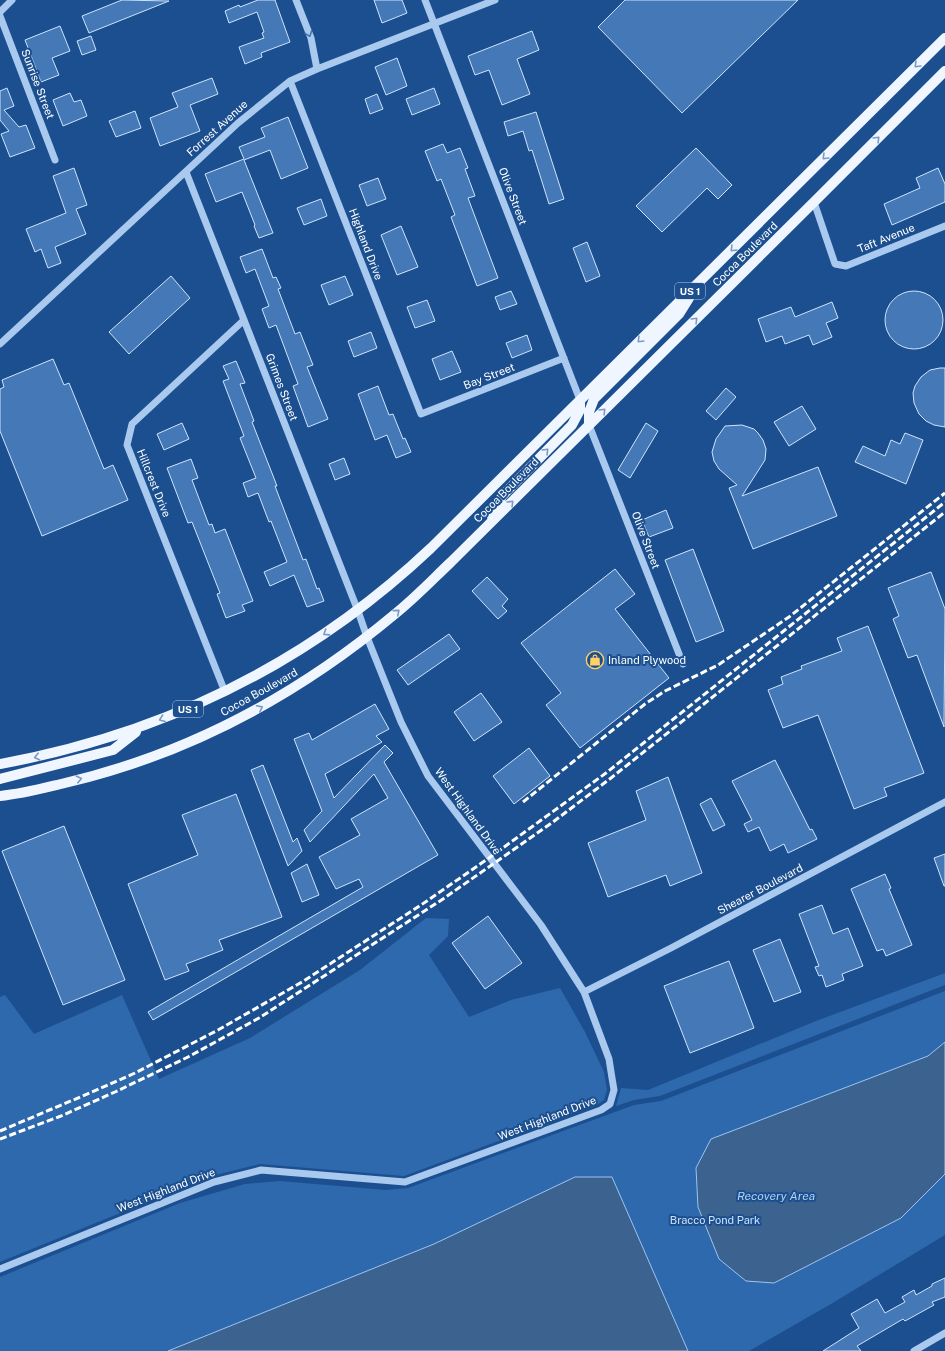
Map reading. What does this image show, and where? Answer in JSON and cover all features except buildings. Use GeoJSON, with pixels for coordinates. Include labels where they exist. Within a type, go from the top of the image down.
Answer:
{"type":"FeatureCollection","features":[{"type":"Feature","properties":{"kind":"main road","name":"Cocoa Boulevard"},"geometry":{"type":"LineString","coordinates":[[0,764],[62,751],[142,727],[189,709],[225,692],[292,654],[358,611],[389,586],[431,548],[945,38]]}},
{"type":"Feature","properties":{"kind":"main road","name":"Cocoa Boulevard"},"geometry":{"type":"LineString","coordinates":[[0,796],[84,778],[159,755],[225,726],[271,702],[334,661],[367,637],[423,589],[945,71]]}},
{"type":"Feature","properties":{"kind":"main road"},"geometry":{"type":"LineString","coordinates":[[590,424],[589,412],[594,399],[679,314],[703,278]]}},
{"type":"Feature","properties":{"kind":"main road"},"geometry":{"type":"LineString","coordinates":[[488,525],[502,496],[572,425],[580,410],[580,400]]}},
{"type":"Feature","properties":{"kind":"main road"},"geometry":{"type":"LineString","coordinates":[[0,779],[113,750],[142,727]]}},
{"type":"Feature","properties":{"kind":"street"},"geometry":{"type":"LineString","coordinates":[[0,12],[12,0]]}},
{"type":"Feature","properties":{"kind":"street"},"geometry":{"type":"LineString","coordinates":[[296,0],[311,38],[317,69]]}},
{"type":"Feature","properties":{"kind":"street","name":"Olive Street"},"geometry":{"type":"LineString","coordinates":[[425,0],[580,400]]}},
{"type":"Feature","properties":{"kind":"street","name":"Forrest Avenue"},"geometry":{"type":"LineString","coordinates":[[0,344],[238,124],[290,81],[317,69],[495,0]]}},
{"type":"Feature","properties":{"kind":"street","name":"Sunrise Street"},"geometry":{"type":"LineString","coordinates":[[0,16],[55,160]]}},
{"type":"Feature","properties":{"kind":"street","name":"Highland Drive"},"geometry":{"type":"LineString","coordinates":[[290,81],[421,414]]}},
{"type":"Feature","properties":{"kind":"street","name":"Grimes Street"},"geometry":{"type":"LineString","coordinates":[[186,172],[358,611]]}},
{"type":"Feature","properties":{"kind":"street","name":"Taft Avenue"},"geometry":{"type":"LineString","coordinates":[[814,202],[835,264],[846,266],[945,226]]}},
{"type":"Feature","properties":{"kind":"street","name":"Hillcrest Drive"},"geometry":{"type":"LineString","coordinates":[[225,692],[127,445],[132,424],[244,320]]}},
{"type":"Feature","properties":{"kind":"street","name":"Bay Street"},"geometry":{"type":"LineString","coordinates":[[421,414],[564,358]]}},
{"type":"Feature","properties":{"kind":"street","name":"Olive Street"},"geometry":{"type":"LineString","coordinates":[[590,424],[682,664]]}},
{"type":"Feature","properties":{"kind":"street","name":"West Highland Drive"},"geometry":{"type":"LineString","coordinates":[[0,1269],[214,1182],[261,1170],[405,1182],[601,1110],[610,1104],[614,1090],[609,1059],[584,992],[541,926],[428,776],[401,722],[358,611]]}},
{"type":"Feature","properties":{"kind":"street","name":"Shearer Boulevard"},"geometry":{"type":"LineString","coordinates":[[584,992],[671,948],[945,802]]}},
{"type":"Feature","properties":{"kind":"street"},"geometry":{"type":"LineString","coordinates":[[914,1351],[945,1333]]}},
{"type":"Feature","properties":{"kind":"green space"},"geometry":{"type":"Polygon","coordinates":[[[426,918],[449,919],[448,936],[429,955],[469,1017],[511,1000],[560,988],[585,1032],[604,1072],[607,1090],[604,1100],[598,1104],[404,1176],[260,1164],[211,1176],[0,1262],[0,997],[5,995],[34,1034],[122,995],[159,1079],[250,1038],[360,970],[426,918]]]}},
{"type":"Feature","properties":{"kind":"green space"},"geometry":{"type":"Polygon","coordinates":[[[945,973],[945,985],[660,1096],[634,1100],[616,1106],[621,1088],[648,1090],[816,1021],[945,973]]]}},
{"type":"Feature","properties":{"kind":"green space","name":"Bracco Pond Park"},"geometry":{"type":"Polygon","coordinates":[[[945,991],[945,1235],[831,1304],[749,1351],[0,1351],[0,1277],[180,1203],[245,1184],[280,1181],[386,1190],[408,1188],[634,1105],[661,1101],[945,991]]]}},
{"type":"Feature","properties":{"kind":"water","name":"Recovery Area"},"geometry":{"type":"Polygon","coordinates":[[[945,1042],[945,1174],[901,1218],[774,1283],[746,1281],[719,1259],[698,1207],[696,1168],[711,1139],[928,1056],[945,1042]]]}},
{"type":"Feature","properties":{"kind":"water"},"geometry":{"type":"Polygon","coordinates":[[[575,1177],[612,1177],[688,1351],[168,1351],[434,1244],[575,1177]]]}},
{"type":"Feature","properties":{"kind":"railway"},"geometry":{"type":"LineString","coordinates":[[523,802],[645,704],[665,691],[718,665],[789,617],[945,493]]}},
{"type":"Feature","properties":{"kind":"railway"},"geometry":{"type":"LineString","coordinates":[[0,1131],[135,1073],[218,1030],[302,982],[421,905],[489,858],[606,773],[945,502]]}},
{"type":"Feature","properties":{"kind":"railway"},"geometry":{"type":"LineString","coordinates":[[0,1139],[61,1116],[188,1057],[259,1018],[443,899],[553,822],[611,778],[945,512]]}},
{"type":"Feature","properties":{"kind":"place","name":"Inland Plywood"},"geometry":{"type":"Point","coordinates":[595,660]}}]}
